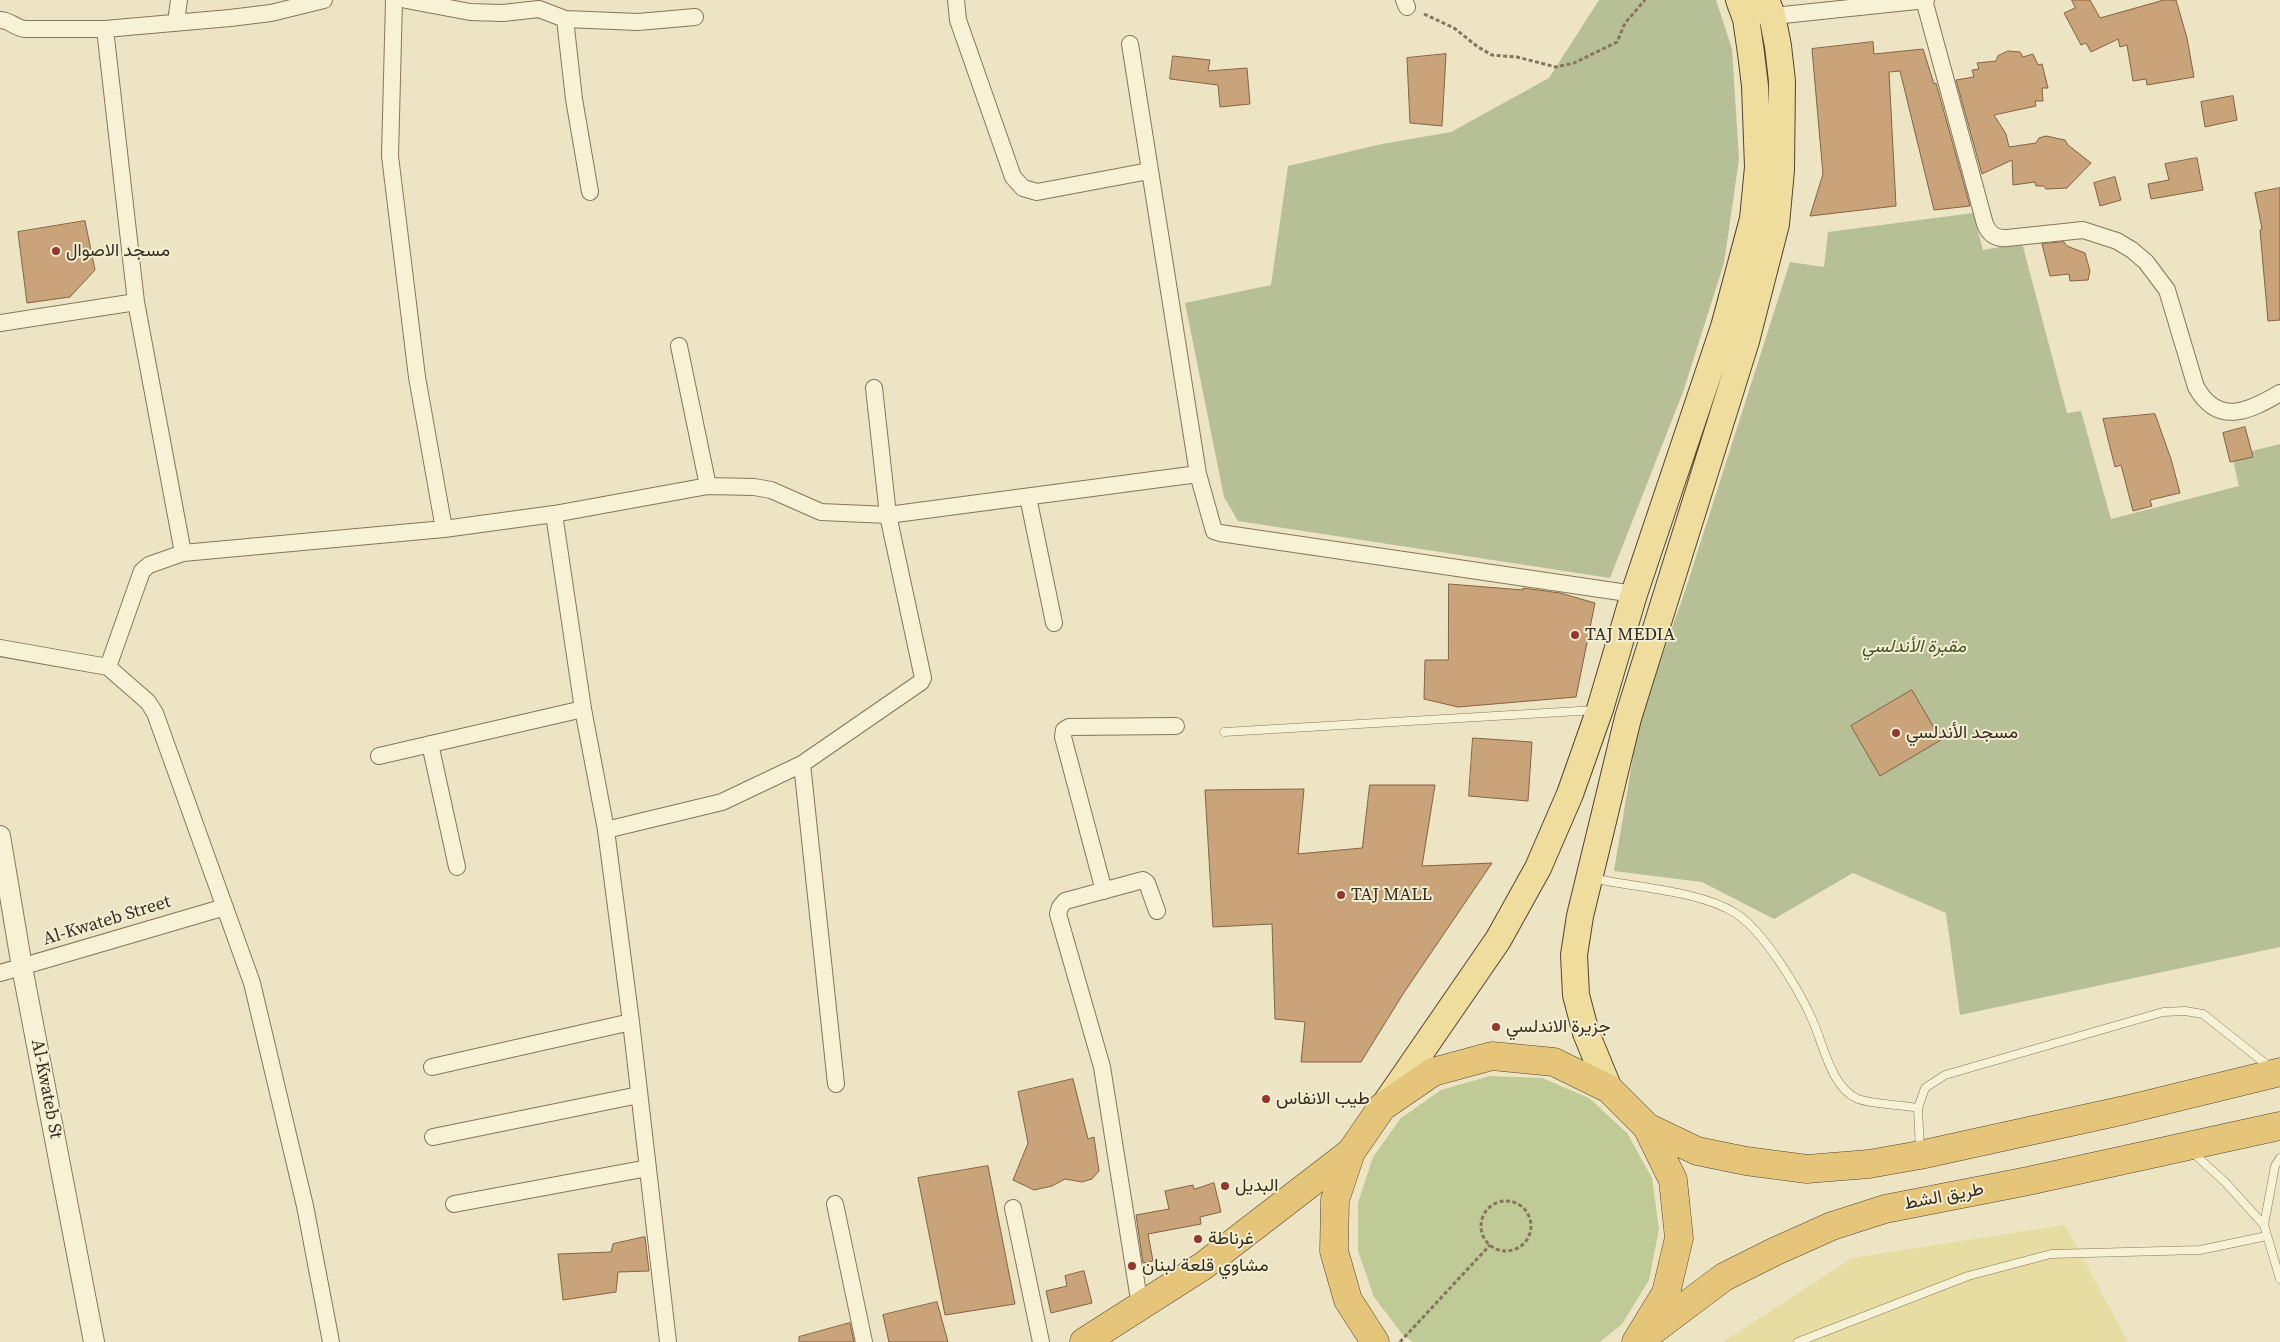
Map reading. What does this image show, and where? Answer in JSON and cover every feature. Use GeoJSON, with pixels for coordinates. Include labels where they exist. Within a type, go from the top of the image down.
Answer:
{"type":"FeatureCollection","features":[{"type":"Feature","properties":{"kind":"highway"},"geometry":{"type":"LineString","coordinates":[[1375,1342],[1348,1300],[1334,1251],[1335,1200],[1351,1152],[1382,1107],[1433,1072],[1492,1056],[1554,1062],[1609,1089],[1646,1127],[1673,1180],[1679,1238],[1666,1294],[1637,1342]]}},
{"type":"Feature","properties":{"kind":"highway"},"geometry":{"type":"LineString","coordinates":[[1646,1127],[1697,1150],[1746,1161],[1807,1169],[1869,1164],[1920,1155],[2125,1110],[2278,1072]]}},
{"type":"Feature","properties":{"kind":"highway","name":"طريق الشط"},"geometry":{"type":"LineString","coordinates":[[1637,1342],[1724,1277],[1832,1226],[1885,1209],[2028,1181],[2280,1126]]}},
{"type":"Feature","properties":{"kind":"highway"},"geometry":{"type":"LineString","coordinates":[[1084,1342],[1204,1266],[1351,1152]]}},
{"type":"Feature","properties":{"kind":"main road"},"geometry":{"type":"LineString","coordinates":[[1609,1089],[1586,1033],[1576,995],[1574,955],[1588,877],[1628,718],[1746,341],[1776,224],[1781,170],[1782,82],[1778,46],[1769,8]]}},
{"type":"Feature","properties":{"kind":"main road"},"geometry":{"type":"LineString","coordinates":[[1382,1107],[1498,940],[1538,868],[1570,794],[1600,709],[1634,594],[1724,327],[1753,219],[1758,167],[1755,86],[1743,10]]}},
{"type":"Feature","properties":{"kind":"main road"},"geometry":{"type":"LineString","coordinates":[[1724,327],[1746,341]]}},
{"type":"Feature","properties":{"kind":"street"},"geometry":{"type":"LineString","coordinates":[[176,22],[179,0]]}},
{"type":"Feature","properties":{"kind":"street"},"geometry":{"type":"LineString","coordinates":[[0,20],[7,20],[19,28],[25,29],[105,29],[271,13],[324,0]]}},
{"type":"Feature","properties":{"kind":"street"},"geometry":{"type":"LineString","coordinates":[[394,0],[390,156],[417,377],[444,529]]}},
{"type":"Feature","properties":{"kind":"street"},"geometry":{"type":"LineString","coordinates":[[406,0],[470,12],[504,12],[539,4],[566,19],[638,22],[695,17]]}},
{"type":"Feature","properties":{"kind":"street"},"geometry":{"type":"LineString","coordinates":[[956,0],[958,20],[1014,177],[1023,188],[1037,192],[1149,171]]}},
{"type":"Feature","properties":{"kind":"street"},"geometry":{"type":"LineString","coordinates":[[1743,10],[1925,0],[1985,224],[1990,233],[2001,238],[2083,230],[2117,241],[2146,262],[2167,290],[2196,387],[2203,399],[2215,408],[2229,413],[2244,411],[2280,393]]}},
{"type":"Feature","properties":{"kind":"street"},"geometry":{"type":"LineString","coordinates":[[566,19],[574,98],[590,192]]}},
{"type":"Feature","properties":{"kind":"street"},"geometry":{"type":"LineString","coordinates":[[105,29],[136,302],[182,553]]}},
{"type":"Feature","properties":{"kind":"street"},"geometry":{"type":"LineString","coordinates":[[1130,44],[1198,474],[1214,531],[1220,534],[1634,594]]}},
{"type":"Feature","properties":{"kind":"street"},"geometry":{"type":"LineString","coordinates":[[0,323],[136,302]]}},
{"type":"Feature","properties":{"kind":"street"},"geometry":{"type":"LineString","coordinates":[[678,346],[708,486]]}},
{"type":"Feature","properties":{"kind":"street"},"geometry":{"type":"LineString","coordinates":[[606,830],[722,802],[802,764],[918,686],[923,678],[888,515],[874,388]]}},
{"type":"Feature","properties":{"kind":"street"},"geometry":{"type":"LineString","coordinates":[[108,667],[142,571],[149,565],[182,553],[444,529],[554,514],[708,486],[754,486],[771,490],[820,512],[888,515],[1198,474]]}},
{"type":"Feature","properties":{"kind":"street"},"geometry":{"type":"LineString","coordinates":[[1028,497],[1054,623]]}},
{"type":"Feature","properties":{"kind":"street"},"geometry":{"type":"LineString","coordinates":[[554,514],[583,709],[606,830],[631,1022],[668,1342]]}},
{"type":"Feature","properties":{"kind":"street"},"geometry":{"type":"LineString","coordinates":[[0,648],[108,667],[152,706],[252,983],[305,1206],[331,1342]]}},
{"type":"Feature","properties":{"kind":"street"},"geometry":{"type":"LineString","coordinates":[[379,756],[583,709]]}},
{"type":"Feature","properties":{"kind":"street"},"geometry":{"type":"LineString","coordinates":[[1104,891],[1063,737],[1064,730],[1069,727],[1176,726]]}},
{"type":"Feature","properties":{"kind":"street"},"geometry":{"type":"LineString","coordinates":[[430,744],[457,867]]}},
{"type":"Feature","properties":{"kind":"street"},"geometry":{"type":"LineString","coordinates":[[802,764],[836,1084]]}},
{"type":"Feature","properties":{"kind":"street","name":"Al-Kwateb St"},"geometry":{"type":"LineString","coordinates":[[0,836],[22,967],[94,1342]]}},
{"type":"Feature","properties":{"kind":"street"},"geometry":{"type":"LineString","coordinates":[[1140,1306],[1102,1067],[1058,914],[1060,907],[1065,901],[1143,880],[1147,883],[1157,911]]}},
{"type":"Feature","properties":{"kind":"street","name":"Al-Kwateb Street"},"geometry":{"type":"LineString","coordinates":[[0,973],[224,907]]}},
{"type":"Feature","properties":{"kind":"street"},"geometry":{"type":"LineString","coordinates":[[432,1068],[631,1022]]}},
{"type":"Feature","properties":{"kind":"street"},"geometry":{"type":"LineString","coordinates":[[434,1137],[639,1095]]}},
{"type":"Feature","properties":{"kind":"street"},"geometry":{"type":"LineString","coordinates":[[454,1204],[648,1168]]}},
{"type":"Feature","properties":{"kind":"street"},"geometry":{"type":"LineString","coordinates":[[835,1204],[864,1342]]}},
{"type":"Feature","properties":{"kind":"street"},"geometry":{"type":"LineString","coordinates":[[1012,1208],[1041,1342]]}},
{"type":"Feature","properties":{"kind":"lane"},"geometry":{"type":"LineString","coordinates":[[1224,732],[1600,709]]}},
{"type":"Feature","properties":{"kind":"lane"},"geometry":{"type":"LineString","coordinates":[[1588,877],[1708,901],[1736,913],[1760,935],[1770,949],[1811,1017],[1829,1065],[1842,1086],[1858,1098],[1918,1108]]}},
{"type":"Feature","properties":{"kind":"lane"},"geometry":{"type":"LineString","coordinates":[[1920,1155],[1918,1108],[1926,1088],[1945,1075],[2163,1012],[2185,1011],[2203,1014],[2278,1072]]}},
{"type":"Feature","properties":{"kind":"lane"},"geometry":{"type":"LineString","coordinates":[[2185,1146],[2225,1182],[2264,1225]]}},
{"type":"Feature","properties":{"kind":"lane"},"geometry":{"type":"LineString","coordinates":[[2280,1158],[2275,1166],[2264,1225],[2280,1279]]}},
{"type":"Feature","properties":{"kind":"lane"},"geometry":{"type":"LineString","coordinates":[[1798,1342],[1968,1276],[2051,1254],[2200,1250],[2267,1236]]}},
{"type":"Feature","properties":{"kind":"path"},"geometry":{"type":"LineString","coordinates":[[1406,4],[1454,28],[1478,47],[1492,55],[1517,57],[1556,67],[1574,63],[1617,42],[1625,23],[1645,0]]}},
{"type":"Feature","properties":{"kind":"path"},"geometry":{"type":"LineString","coordinates":[[1506,1200],[1523,1206],[1531,1219],[1532,1227],[1526,1242],[1512,1250],[1504,1251],[1490,1245],[1481,1230],[1481,1221],[1490,1206],[1498,1201],[1506,1200]]}},
{"type":"Feature","properties":{"kind":"path"},"geometry":{"type":"LineString","coordinates":[[1400,1342],[1490,1245]]}},
{"type":"Feature","properties":{"kind":"green space"},"geometry":{"type":"Polygon","coordinates":[[[1599,0],[1716,0],[1732,49],[1739,159],[1724,263],[1683,392],[1610,578],[1238,521],[1224,497],[1185,303],[1271,285],[1288,166],[1382,144],[1451,132],[1549,78],[1599,0]]]}},
{"type":"Feature","properties":{"kind":"green space","name":"مقبرة الأندلسي"},"geometry":{"type":"Polygon","coordinates":[[[1973,213],[1983,250],[2022,243],[2067,413],[2081,411],[2111,519],[2239,486],[2232,456],[2280,444],[2280,947],[1960,1015],[1946,913],[1853,873],[1774,919],[1702,882],[1614,871],[1639,721],[1685,591],[1790,262],[1824,267],[1828,232],[1973,213]]]}},
{"type":"Feature","properties":{"kind":"green space"},"geometry":{"type":"Polygon","coordinates":[[[1490,1076],[1542,1078],[1589,1098],[1627,1133],[1652,1178],[1659,1229],[1649,1280],[1622,1324],[1600,1342],[1413,1342],[1403,1335],[1374,1297],[1358,1251],[1358,1203],[1373,1157],[1401,1118],[1441,1090],[1490,1076]]]}},
{"type":"Feature","properties":{"kind":"sand"},"geometry":{"type":"Polygon","coordinates":[[[2065,1225],[2128,1342],[1723,1342],[1852,1258],[2065,1225]]]}},
{"type":"Feature","properties":{"kind":"building"},"geometry":{"type":"Polygon","coordinates":[[[2072,0],[2090,0],[2100,18],[2164,0],[2176,0],[2187,38],[2194,77],[2147,85],[2146,79],[2133,81],[2127,45],[2120,47],[2118,39],[2091,52],[2086,43],[2081,45],[2064,13],[2075,8],[2072,0]]]}},
{"type":"Feature","properties":{"kind":"building"},"geometry":{"type":"Polygon","coordinates":[[[1873,42],[1874,54],[1923,49],[1934,84],[1936,83],[1970,206],[1934,210],[1900,71],[1889,72],[1896,206],[1810,216],[1823,174],[1812,49],[1873,42]]]}},
{"type":"Feature","properties":{"kind":"building"},"geometry":{"type":"Polygon","coordinates":[[[2008,51],[2020,52],[2023,57],[2033,54],[2038,65],[2042,64],[2048,88],[2042,88],[2043,101],[2035,101],[2036,106],[1994,115],[2006,134],[2009,147],[2036,143],[2039,138],[2046,136],[2065,140],[2068,145],[2091,163],[2067,188],[2046,189],[2044,186],[2036,186],[2035,182],[2013,185],[2012,160],[1982,174],[1956,80],[1974,77],[1972,70],[1979,69],[1977,63],[1996,61],[1998,56],[2008,51]]]}},
{"type":"Feature","properties":{"kind":"building"},"geometry":{"type":"Polygon","coordinates":[[[1446,54],[1442,126],[1410,123],[1407,58],[1446,54]]]}},
{"type":"Feature","properties":{"kind":"building"},"geometry":{"type":"Polygon","coordinates":[[[1173,56],[1210,60],[1208,71],[1247,68],[1250,104],[1220,107],[1218,85],[1170,79],[1173,56]]]}},
{"type":"Feature","properties":{"kind":"building"},"geometry":{"type":"Polygon","coordinates":[[[2233,96],[2237,120],[2205,127],[2201,102],[2233,96]]]}},
{"type":"Feature","properties":{"kind":"building"},"geometry":{"type":"Polygon","coordinates":[[[2197,158],[2203,190],[2151,199],[2148,184],[2169,180],[2165,164],[2197,158]]]}},
{"type":"Feature","properties":{"kind":"building"},"geometry":{"type":"Polygon","coordinates":[[[2115,177],[2121,200],[2100,206],[2094,183],[2115,177]]]}},
{"type":"Feature","properties":{"kind":"building"},"geometry":{"type":"Polygon","coordinates":[[[2280,188],[2280,320],[2268,321],[2260,230],[2262,229],[2255,193],[2280,188]]]}},
{"type":"Feature","properties":{"kind":"building","name":"مسجد الاصوال"},"geometry":{"type":"Polygon","coordinates":[[[85,221],[95,270],[70,297],[27,303],[18,232],[85,221]]]}},
{"type":"Feature","properties":{"kind":"building"},"geometry":{"type":"Polygon","coordinates":[[[2064,242],[2067,246],[2085,253],[2090,271],[2088,280],[2070,281],[2069,274],[2050,276],[2042,244],[2064,242]]]}},
{"type":"Feature","properties":{"kind":"building"},"geometry":{"type":"Polygon","coordinates":[[[2155,414],[2171,459],[2180,493],[2150,500],[2152,506],[2133,511],[2121,465],[2115,467],[2103,419],[2155,414]]]}},
{"type":"Feature","properties":{"kind":"building"},"geometry":{"type":"Polygon","coordinates":[[[2245,427],[2253,457],[2230,462],[2223,433],[2245,427]]]}},
{"type":"Feature","properties":{"kind":"building"},"geometry":{"type":"Polygon","coordinates":[[[1449,584],[1523,590],[1523,588],[1560,593],[1595,603],[1576,697],[1458,707],[1424,699],[1425,660],[1448,660],[1449,584]]]}},
{"type":"Feature","properties":{"kind":"building","name":"مسجد الأندلسي"},"geometry":{"type":"Polygon","coordinates":[[[1912,690],[1941,740],[1880,776],[1851,726],[1912,690]]]}},
{"type":"Feature","properties":{"kind":"building"},"geometry":{"type":"Polygon","coordinates":[[[1473,738],[1532,742],[1528,801],[1469,796],[1473,738]]]}},
{"type":"Feature","properties":{"kind":"building","name":"TAJ MALL"},"geometry":{"type":"Polygon","coordinates":[[[1370,785],[1435,785],[1422,866],[1492,863],[1403,994],[1361,1062],[1301,1062],[1305,1022],[1275,1019],[1272,924],[1213,927],[1205,790],[1304,789],[1298,854],[1362,848],[1370,785]]]}},
{"type":"Feature","properties":{"kind":"building"},"geometry":{"type":"Polygon","coordinates":[[[1073,1079],[1088,1139],[1094,1137],[1099,1171],[1092,1179],[1082,1182],[1065,1179],[1052,1186],[1034,1190],[1013,1180],[1028,1143],[1018,1092],[1073,1079]]]}},
{"type":"Feature","properties":{"kind":"building"},"geometry":{"type":"Polygon","coordinates":[[[988,1166],[1015,1304],[945,1315],[918,1178],[988,1166]]]}},
{"type":"Feature","properties":{"kind":"building"},"geometry":{"type":"Polygon","coordinates":[[[1214,1183],[1221,1212],[1200,1217],[1201,1224],[1148,1234],[1153,1261],[1143,1263],[1136,1215],[1169,1209],[1165,1191],[1193,1185],[1194,1189],[1214,1183]]]}},
{"type":"Feature","properties":{"kind":"building"},"geometry":{"type":"Polygon","coordinates":[[[645,1237],[649,1271],[618,1272],[616,1292],[563,1300],[558,1254],[611,1252],[613,1244],[645,1237]]]}},
{"type":"Feature","properties":{"kind":"building"},"geometry":{"type":"Polygon","coordinates":[[[1084,1271],[1092,1303],[1051,1313],[1046,1291],[1067,1286],[1065,1276],[1084,1271]]]}},
{"type":"Feature","properties":{"kind":"building"},"geometry":{"type":"Polygon","coordinates":[[[937,1302],[948,1342],[889,1342],[883,1315],[937,1302]]]}},
{"type":"Feature","properties":{"kind":"building"},"geometry":{"type":"Polygon","coordinates":[[[850,1323],[854,1342],[799,1342],[799,1337],[850,1323]]]}},
{"type":"Feature","properties":{"kind":"place","name":"مسجد الاصوال"},"geometry":{"type":"Point","coordinates":[56,251]}},
{"type":"Feature","properties":{"kind":"place","name":"TAJ MEDIA"},"geometry":{"type":"Point","coordinates":[1575,635]}},
{"type":"Feature","properties":{"kind":"place","name":"مسجد الأندلسي"},"geometry":{"type":"Point","coordinates":[1896,733]}},
{"type":"Feature","properties":{"kind":"place","name":"TAJ MALL"},"geometry":{"type":"Point","coordinates":[1341,895]}},
{"type":"Feature","properties":{"kind":"place","name":"جزيرة الاندلسي"},"geometry":{"type":"Point","coordinates":[1496,1027]}},
{"type":"Feature","properties":{"kind":"place","name":"طيب الانفاس"},"geometry":{"type":"Point","coordinates":[1266,1099]}},
{"type":"Feature","properties":{"kind":"place","name":"البديل"},"geometry":{"type":"Point","coordinates":[1225,1186]}},
{"type":"Feature","properties":{"kind":"place","name":"غرناطة"},"geometry":{"type":"Point","coordinates":[1198,1239]}},
{"type":"Feature","properties":{"kind":"place","name":"مشاوي قلعة لبنان"},"geometry":{"type":"Point","coordinates":[1132,1266]}}]}
